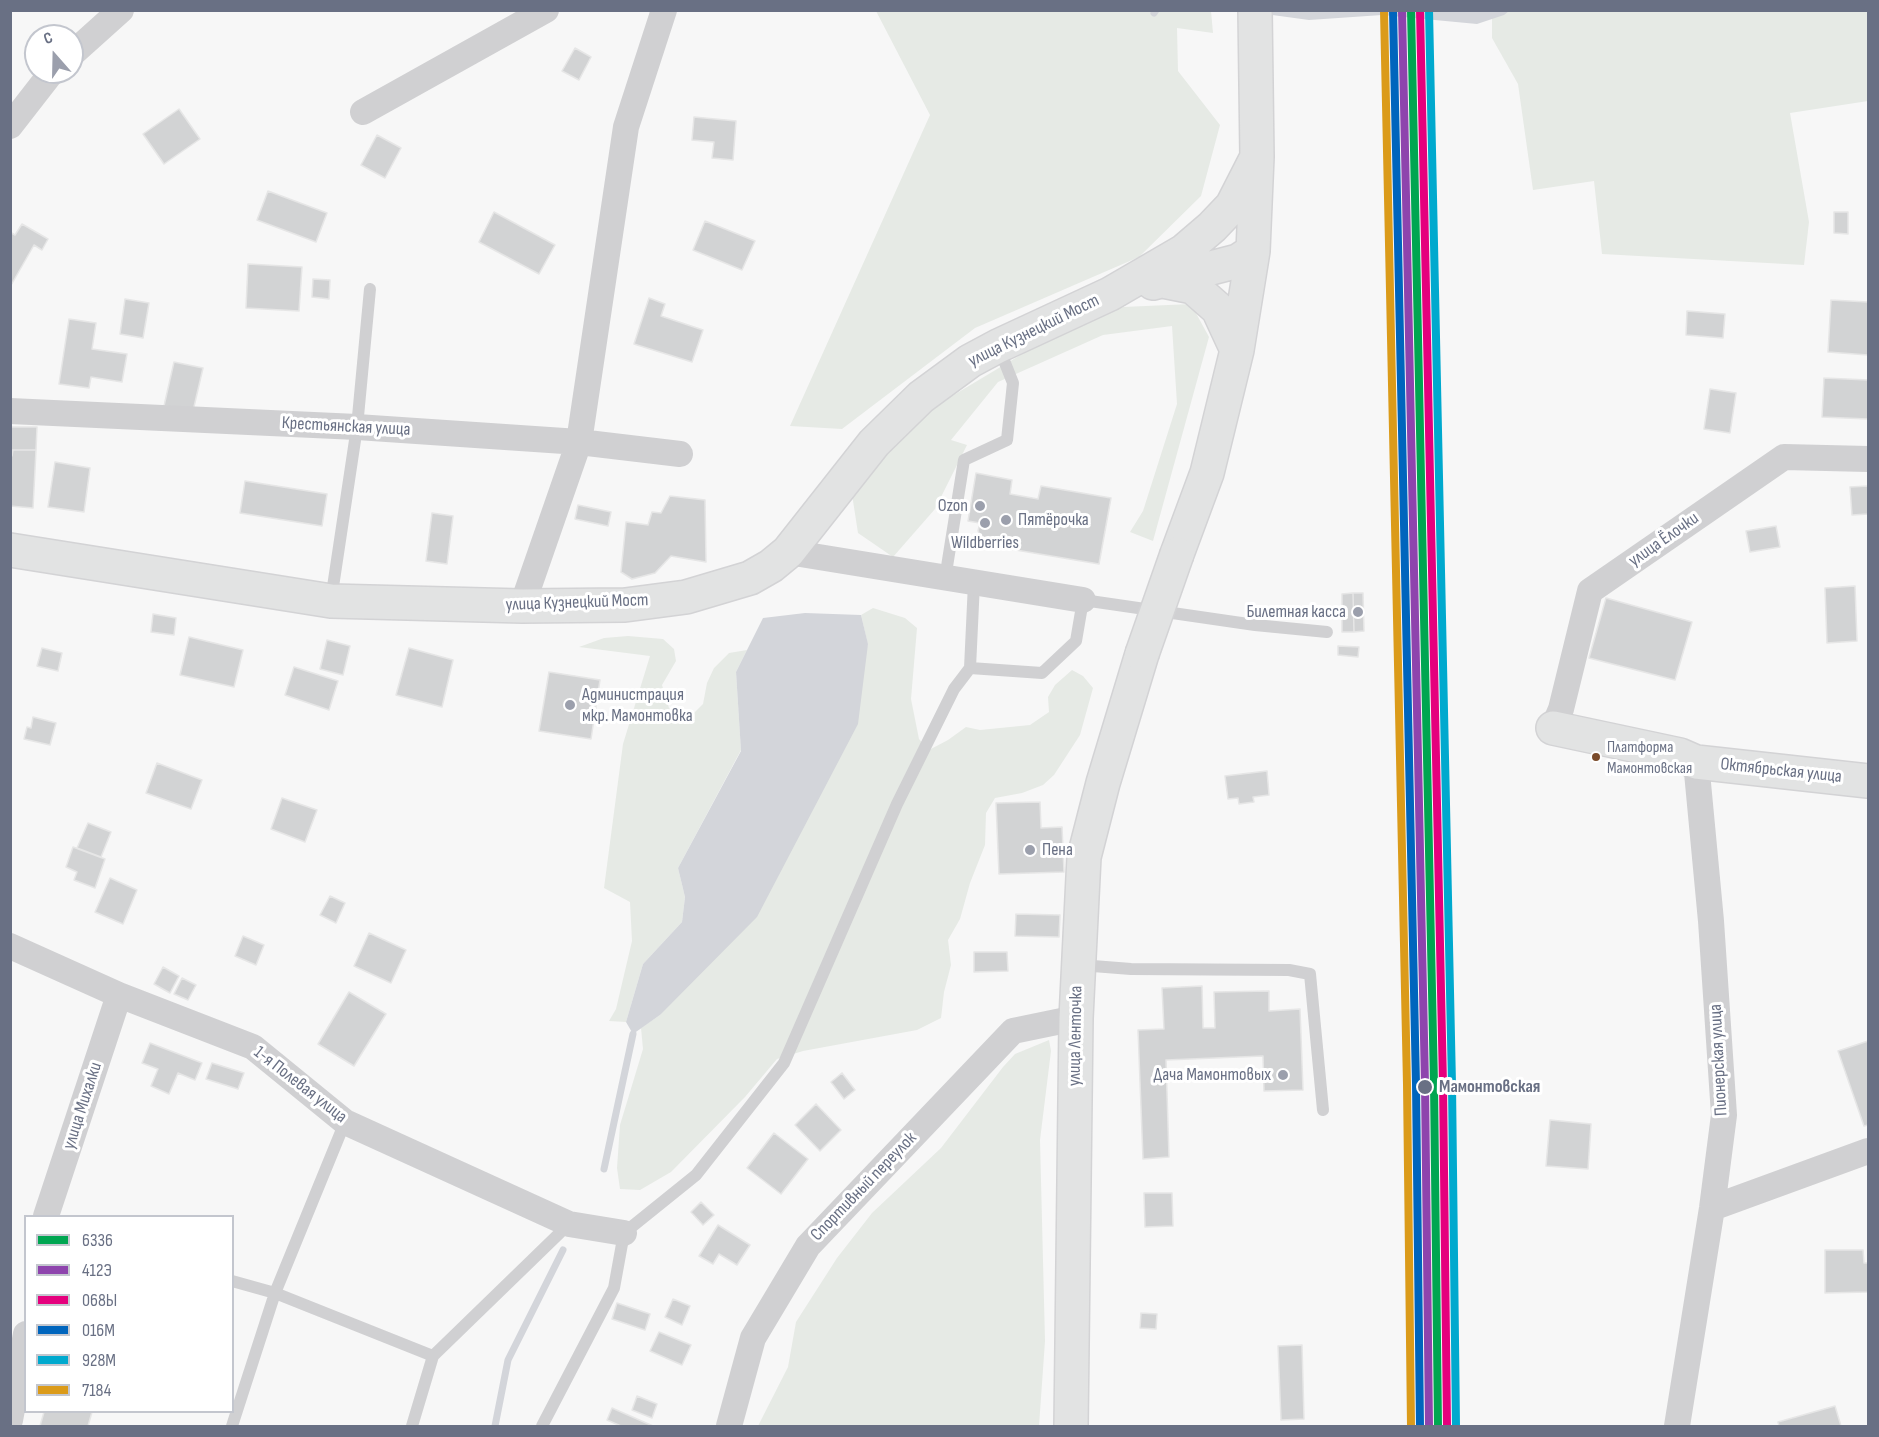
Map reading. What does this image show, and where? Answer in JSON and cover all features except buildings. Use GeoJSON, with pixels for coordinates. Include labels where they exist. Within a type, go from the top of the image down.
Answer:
{"type":"FeatureCollection","features":[{"type":"Feature","properties":{"kind":"street"},"geometry":{"type":"LineString","coordinates":[[84,43],[121,10]]}},
{"type":"Feature","properties":{"kind":"street"},"geometry":{"type":"LineString","coordinates":[[363,112],[546,10]]}},
{"type":"Feature","properties":{"kind":"street"},"geometry":{"type":"LineString","coordinates":[[522,606],[579,442],[626,127],[664,10]]}},
{"type":"Feature","properties":{"kind":"street","name":"улица Ленточка"},"geometry":{"type":"LineString","coordinates":[[1071,1426],[1076,1018],[1084,857],[1103,783],[1142,654],[1206,473],[1237,350],[1253,251],[1257,157],[1255,10]]}},
{"type":"Feature","properties":{"kind":"street"},"geometry":{"type":"LineString","coordinates":[[10,126],[43,84]]}},
{"type":"Feature","properties":{"kind":"street"},"geometry":{"type":"LineString","coordinates":[[1185,251],[1232,206],[1257,157]]}},
{"type":"Feature","properties":{"kind":"street"},"geometry":{"type":"LineString","coordinates":[[1110,294],[1185,251],[1205,244],[1235,243],[1253,251]]}},
{"type":"Feature","properties":{"kind":"street"},"geometry":{"type":"LineString","coordinates":[[1110,294],[1238,261],[1253,251]]}},
{"type":"Feature","properties":{"kind":"street"},"geometry":{"type":"LineString","coordinates":[[1163,280],[1193,287],[1218,309],[1237,350]]}},
{"type":"Feature","properties":{"kind":"street","name":"улица Кузнецкий Мост"},"geometry":{"type":"LineString","coordinates":[[10,550],[331,602],[522,606],[625,605],[686,597],[750,578],[771,566],[788,552],[874,443],[899,416],[946,378],[998,346],[1110,294]]}},
{"type":"Feature","properties":{"kind":"street","name":"Крестьянская улица"},"geometry":{"type":"LineString","coordinates":[[10,411],[357,428],[579,442],[680,454]]}},
{"type":"Feature","properties":{"kind":"street","name":"улица Ёлочки"},"geometry":{"type":"LineString","coordinates":[[1553,728],[1561,709],[1590,591],[1784,457],[1869,459]]}},
{"type":"Feature","properties":{"kind":"street"},"geometry":{"type":"LineString","coordinates":[[788,552],[1083,600]]}},
{"type":"Feature","properties":{"kind":"street","name":"Октябрьская улица"},"geometry":{"type":"LineString","coordinates":[[1553,728],[1680,755],[1696,762],[1869,781]]}},
{"type":"Feature","properties":{"kind":"street","name":"Пионерская улица"},"geometry":{"type":"LineString","coordinates":[[1677,1426],[1712,1208],[1724,1115],[1711,921],[1696,762]]}},
{"type":"Feature","properties":{"kind":"street","name":"1-я Полевая улица"},"geometry":{"type":"LineString","coordinates":[[10,946],[119,994],[253,1047],[345,1122],[568,1224],[624,1233]]}},
{"type":"Feature","properties":{"kind":"street","name":"улица Михалки"},"geometry":{"type":"LineString","coordinates":[[46,1215],[119,994]]}},
{"type":"Feature","properties":{"kind":"street","name":"Спортивный переулок"},"geometry":{"type":"LineString","coordinates":[[729,1426],[753,1338],[808,1246],[1014,1031],[1076,1018]]}},
{"type":"Feature","properties":{"kind":"street"},"geometry":{"type":"LineString","coordinates":[[1712,1208],[1869,1151]]}},
{"type":"Feature","properties":{"kind":"street"},"geometry":{"type":"LineString","coordinates":[[10,1420],[24,1345]]}},
{"type":"Feature","properties":{"kind":"lane"},"geometry":{"type":"LineString","coordinates":[[331,602],[357,428],[370,289]]}},
{"type":"Feature","properties":{"kind":"lane"},"geometry":{"type":"LineString","coordinates":[[945,579],[963,460],[1006,440],[1013,383],[998,346]]}},
{"type":"Feature","properties":{"kind":"lane"},"geometry":{"type":"LineString","coordinates":[[542,1426],[615,1288],[624,1233],[696,1175],[784,1063],[897,804],[954,689],[970,668],[974,583]]}},
{"type":"Feature","properties":{"kind":"lane"},"geometry":{"type":"LineString","coordinates":[[970,668],[1042,673],[1076,641],[1083,600],[1255,625],[1327,632]]}},
{"type":"Feature","properties":{"kind":"lane"},"geometry":{"type":"LineString","coordinates":[[1078,965],[1131,969],[1289,970],[1310,974],[1323,1110]]}},
{"type":"Feature","properties":{"kind":"lane"},"geometry":{"type":"LineString","coordinates":[[231,1426],[275,1293],[345,1122]]}},
{"type":"Feature","properties":{"kind":"lane"},"geometry":{"type":"LineString","coordinates":[[412,1426],[433,1356],[568,1224]]}},
{"type":"Feature","properties":{"kind":"lane"},"geometry":{"type":"LineString","coordinates":[[234,1282],[275,1293],[433,1356]]}},
{"type":"Feature","properties":{"kind":"shaded area"},"geometry":{"type":"Polygon","coordinates":[[[876,11],[1211,11],[1213,33],[1177,28],[1178,71],[1220,125],[1201,196],[1139,257],[975,328],[842,429],[790,426],[930,115],[876,11]]]}},
{"type":"Feature","properties":{"kind":"shaded area"},"geometry":{"type":"Polygon","coordinates":[[[1243,11],[1509,11],[1504,15],[1477,24],[1382,15],[1309,20],[1243,11]]]}},
{"type":"Feature","properties":{"kind":"shaded area"},"geometry":{"type":"Polygon","coordinates":[[[1492,11],[1868,11],[1868,101],[1790,113],[1809,222],[1804,265],[1602,254],[1594,181],[1533,190],[1518,84],[1492,38],[1492,11]]]}},
{"type":"Feature","properties":{"kind":"shaded area"},"geometry":{"type":"Polygon","coordinates":[[[1191,304],[1209,337],[1153,541],[1130,532],[1143,511],[1177,404],[1172,326],[1103,335],[998,382],[951,440],[967,445],[935,509],[893,557],[858,533],[851,488],[927,411],[1059,332],[1123,307],[1191,304]]]}},
{"type":"Feature","properties":{"kind":"shaded area"},"geometry":{"type":"Polygon","coordinates":[[[873,608],[905,618],[917,628],[911,699],[919,739],[929,750],[966,727],[980,730],[1030,725],[1049,712],[1048,697],[1055,685],[1072,670],[1083,676],[1093,688],[1080,735],[1054,775],[1043,785],[1022,793],[995,798],[986,813],[985,845],[970,883],[960,919],[948,940],[951,965],[944,992],[941,1018],[917,1030],[803,1051],[777,1059],[745,1097],[671,1172],[640,1190],[620,1189],[617,1168],[620,1125],[643,1049],[641,1028],[660,1015],[868,645],[861,615],[873,608]]]}},
{"type":"Feature","properties":{"kind":"shaded area"},"geometry":{"type":"Polygon","coordinates":[[[805,613],[861,615],[868,644],[858,724],[757,917],[660,1015],[633,1034],[626,1022],[643,964],[682,922],[685,897],[678,868],[741,751],[736,672],[763,618],[805,613]]]}},
{"type":"Feature","properties":{"kind":"shaded area"},"geometry":{"type":"Polygon","coordinates":[[[628,636],[663,639],[674,649],[676,661],[662,685],[669,708],[687,720],[703,704],[707,683],[714,668],[729,653],[747,650],[736,672],[741,750],[678,868],[685,897],[682,922],[643,964],[626,1022],[609,1021],[616,1009],[632,941],[630,902],[604,888],[623,744],[650,656],[579,647],[604,638],[628,636]]]}},
{"type":"Feature","properties":{"kind":"shaded area"},"geometry":{"type":"Polygon","coordinates":[[[1049,1040],[1051,1051],[1040,1140],[1045,1341],[1039,1426],[758,1426],[788,1367],[796,1322],[837,1258],[872,1213],[941,1148],[1015,1054],[1049,1040]]]}},
{"type":"Feature","properties":{"kind":"waterway"},"geometry":{"type":"LineString","coordinates":[[604,1169],[633,1034]]}},
{"type":"Feature","properties":{"kind":"waterway"},"geometry":{"type":"LineString","coordinates":[[495,1426],[508,1360],[563,1250]]}},
{"type":"Feature","properties":{"kind":"transit line","name":"016М"},"geometry":{"type":"LineString","coordinates":[[1393,10],[1416,1084],[1420,1426]]}},
{"type":"Feature","properties":{"kind":"transit line","name":"412Э"},"geometry":{"type":"LineString","coordinates":[[1402,10],[1425,1084],[1429,1426]]}},
{"type":"Feature","properties":{"kind":"transit line","name":"6336"},"geometry":{"type":"LineString","coordinates":[[1411,10],[1434,1084],[1438,1426]]}},
{"type":"Feature","properties":{"kind":"transit line","name":"068Ы"},"geometry":{"type":"LineString","coordinates":[[1420,10],[1443,1084],[1447,1426]]}},
{"type":"Feature","properties":{"kind":"transit line","name":"928М"},"geometry":{"type":"LineString","coordinates":[[1429,10],[1452,1084],[1456,1426]]}},
{"type":"Feature","properties":{"kind":"transit line","name":"7184"},"geometry":{"type":"LineString","coordinates":[[1384,11],[1407,1084],[1411,1426]]}},
{"type":"Feature","properties":{"kind":"place","name":"Ozon"},"geometry":{"type":"Point","coordinates":[980,506]}},
{"type":"Feature","properties":{"kind":"place","name":"Пятёрочка"},"geometry":{"type":"Point","coordinates":[1006,520]}},
{"type":"Feature","properties":{"kind":"place","name":"Wildberries"},"geometry":{"type":"Point","coordinates":[985,523]}},
{"type":"Feature","properties":{"kind":"place","name":"Билетная касса"},"geometry":{"type":"Point","coordinates":[1358,612]}},
{"type":"Feature","properties":{"kind":"place","name":"Администрация мкр. Мамонтовка"},"geometry":{"type":"Point","coordinates":[570,705]}},
{"type":"Feature","properties":{"kind":"place","name":"Платформа Мамонтовская"},"geometry":{"type":"Point","coordinates":[1596,757]}},
{"type":"Feature","properties":{"kind":"place","name":"Пена"},"geometry":{"type":"Point","coordinates":[1030,850]}},
{"type":"Feature","properties":{"kind":"place","name":"Дача Мамонтовых"},"geometry":{"type":"Point","coordinates":[1283,1075]}},
{"type":"Feature","properties":{"kind":"place","name":"Мамонтовская"},"geometry":{"type":"Point","coordinates":[1425,1087]}}]}
